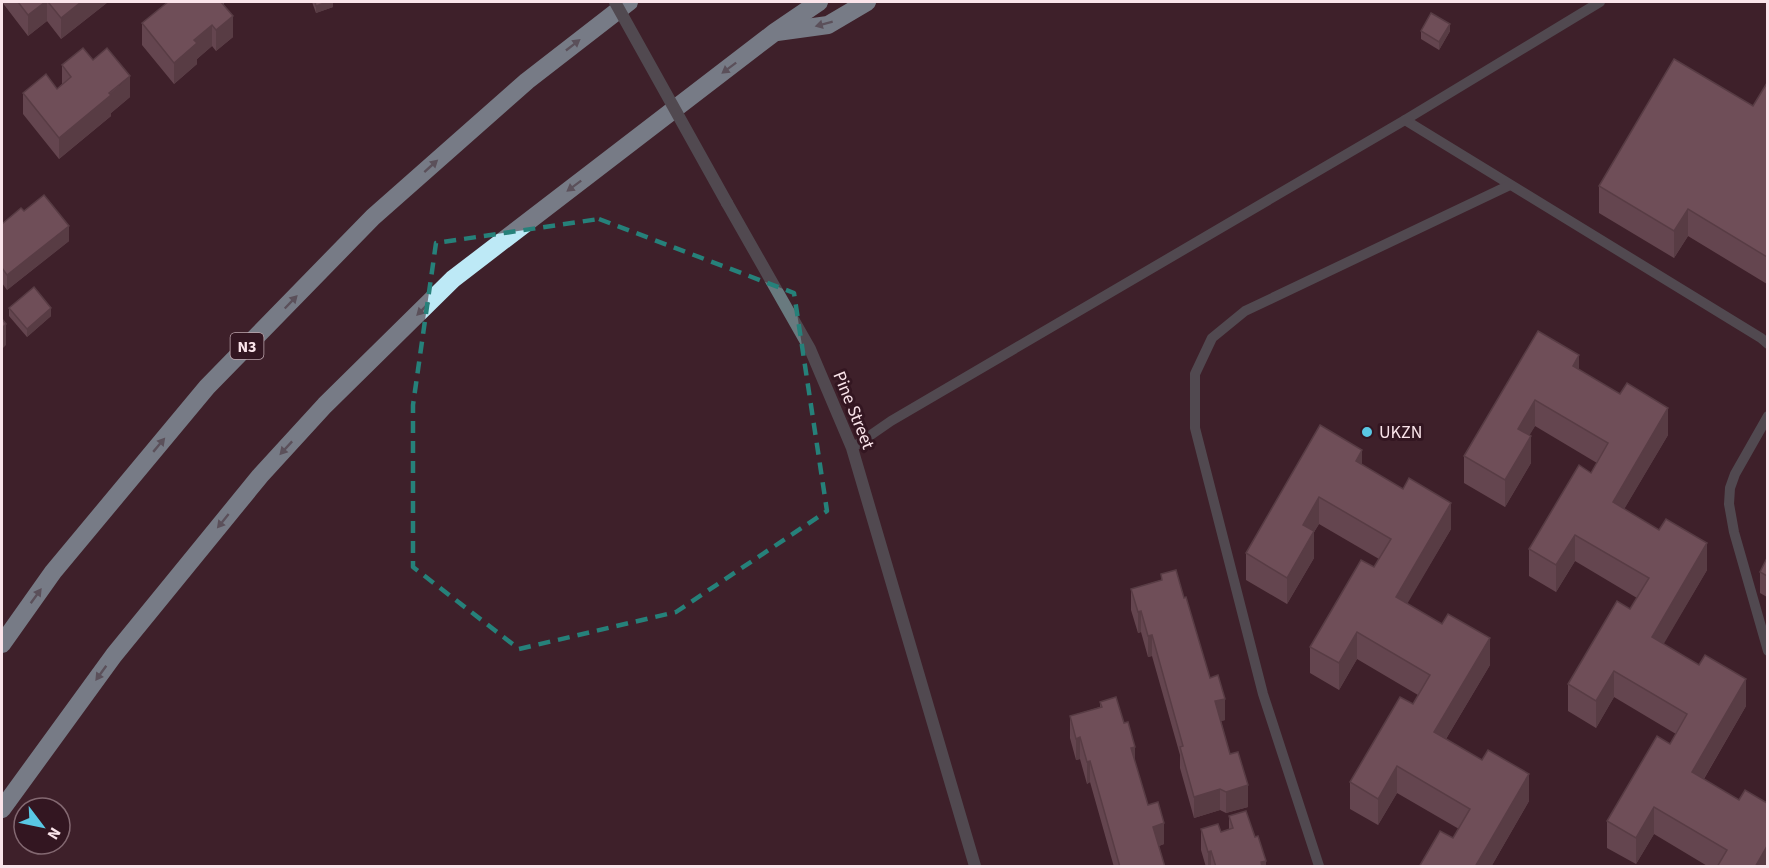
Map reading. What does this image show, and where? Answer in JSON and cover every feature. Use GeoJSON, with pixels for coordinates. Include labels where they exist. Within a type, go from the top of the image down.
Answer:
{"type":"FeatureCollection","features":[{"type":"Feature","properties":{"kind":"highway","name":"N3"},"geometry":{"type":"LineString","coordinates":[[2,644],[53,572],[207,387],[232,361],[382,210],[527,81],[629,2]]}},
{"type":"Feature","properties":{"kind":"highway"},"geometry":{"type":"LineString","coordinates":[[2,809],[114,655],[260,476],[326,405],[453,279],[775,32],[819,2]]}},
{"type":"Feature","properties":{"kind":"highway"},"geometry":{"type":"LineString","coordinates":[[775,32],[828,25],[867,2]]}},
{"type":"Feature","properties":{"kind":"street","name":"Pine Street"},"geometry":{"type":"LineString","coordinates":[[615,2],[810,349],[852,448],[975,867]]}},
{"type":"Feature","properties":{"kind":"lane"},"geometry":{"type":"LineString","coordinates":[[852,448],[891,421],[1405,120],[1600,2]]}},
{"type":"Feature","properties":{"kind":"lane"},"geometry":{"type":"LineString","coordinates":[[1405,120],[1761,338],[1767,345]]}},
{"type":"Feature","properties":{"kind":"lane"},"geometry":{"type":"LineString","coordinates":[[1319,867],[1263,693],[1195,428],[1194,374],[1212,338],[1245,311],[1510,186]]}},
{"type":"Feature","properties":{"kind":"lane"},"geometry":{"type":"LineString","coordinates":[[1767,416],[1735,474],[1730,488],[1729,504],[1734,532],[1767,651]]}},
{"type":"Feature","properties":{"kind":"highlighted area"},"geometry":{"type":"Polygon","coordinates":[[[599,219],[794,293],[827,511],[676,612],[519,649],[413,567],[413,405],[436,243],[599,219]]]}},
{"type":"Feature","properties":{"kind":"building"},"geometry":{"type":"Polygon","coordinates":[[[18,2],[45,2],[28,15],[18,2]]]}},
{"type":"Feature","properties":{"kind":"building"},"geometry":{"type":"Polygon","coordinates":[[[48,2],[81,2],[61,18],[48,2]]]}},
{"type":"Feature","properties":{"kind":"building"},"geometry":{"type":"Polygon","coordinates":[[[168,2],[221,2],[233,16],[216,30],[212,25],[194,40],[197,43],[174,63],[142,23],[168,2]]]}},
{"type":"Feature","properties":{"kind":"building"},"geometry":{"type":"Polygon","coordinates":[[[315,2],[327,2],[316,6],[315,2]]]}},
{"type":"Feature","properties":{"kind":"building"},"geometry":{"type":"Polygon","coordinates":[[[1431,13],[1450,24],[1439,42],[1421,31],[1431,13]]]}},
{"type":"Feature","properties":{"kind":"building"},"geometry":{"type":"Polygon","coordinates":[[[83,48],[93,60],[107,48],[130,76],[109,93],[111,95],[59,138],[23,93],[46,74],[57,89],[71,77],[62,65],[83,48]]]}},
{"type":"Feature","properties":{"kind":"building"},"geometry":{"type":"Polygon","coordinates":[[[1674,59],[1753,106],[1767,83],[1767,257],[1688,209],[1674,231],[1599,186],[1674,59]]]}},
{"type":"Feature","properties":{"kind":"building"},"geometry":{"type":"Polygon","coordinates":[[[44,195],[69,226],[7,275],[2,268],[2,224],[21,208],[24,211],[44,195]]]}},
{"type":"Feature","properties":{"kind":"building"},"geometry":{"type":"Polygon","coordinates":[[[34,287],[51,308],[27,329],[9,308],[34,287]]]}},
{"type":"Feature","properties":{"kind":"building"},"geometry":{"type":"Polygon","coordinates":[[[1538,331],[1579,355],[1573,366],[1620,394],[1627,383],[1668,408],[1613,502],[1659,530],[1666,519],[1707,543],[1652,637],[1699,665],[1705,655],[1746,679],[1692,772],[1739,800],[1745,790],[1767,803],[1767,846],[1755,867],[1717,867],[1727,850],[1654,807],[1636,838],[1607,821],[1657,736],[1670,744],[1687,714],[1614,671],[1596,701],[1568,684],[1617,601],[1630,609],[1649,578],[1575,535],[1556,565],[1529,549],[1579,465],[1591,473],[1608,443],[1535,400],[1518,429],[1531,436],[1505,480],[1464,456],[1538,331]]]}},
{"type":"Feature","properties":{"kind":"building"},"geometry":{"type":"Polygon","coordinates":[[[1320,425],[1362,450],[1356,461],[1403,489],[1409,478],[1451,503],[1396,597],[1442,624],[1448,614],[1490,638],[1434,732],[1482,760],[1488,750],[1529,774],[1475,867],[1419,867],[1440,831],[1453,838],[1470,809],[1397,766],[1378,799],[1350,782],[1400,697],[1413,704],[1430,675],[1357,632],[1339,663],[1310,647],[1361,560],[1374,567],[1391,539],[1319,497],[1303,525],[1314,531],[1287,578],[1246,553],[1320,425]]]}},
{"type":"Feature","properties":{"kind":"building"},"geometry":{"type":"Polygon","coordinates":[[[1767,558],[1767,576],[1760,572],[1767,558]]]}},
{"type":"Feature","properties":{"kind":"building"},"geometry":{"type":"Polygon","coordinates":[[[1176,570],[1210,678],[1218,675],[1225,699],[1215,701],[1230,754],[1238,752],[1248,785],[1226,792],[1220,789],[1194,797],[1180,747],[1183,746],[1152,635],[1148,636],[1141,611],[1138,612],[1131,589],[1162,580],[1161,574],[1176,570]]]}},
{"type":"Feature","properties":{"kind":"building"},"geometry":{"type":"Polygon","coordinates":[[[1116,697],[1124,723],[1128,722],[1135,747],[1131,748],[1148,805],[1158,802],[1164,823],[1153,827],[1165,867],[1120,867],[1090,761],[1087,762],[1080,737],[1076,739],[1070,716],[1102,707],[1100,702],[1116,697]]]}},
{"type":"Feature","properties":{"kind":"building"},"geometry":{"type":"Polygon","coordinates":[[[1246,811],[1255,837],[1258,836],[1266,861],[1261,862],[1262,867],[1216,867],[1211,851],[1208,852],[1201,829],[1218,824],[1221,832],[1233,828],[1229,816],[1246,811]]]}},
{"type":"Feature","properties":{"kind":"place","name":"UKZN"},"geometry":{"type":"Point","coordinates":[1367,432]}}]}
